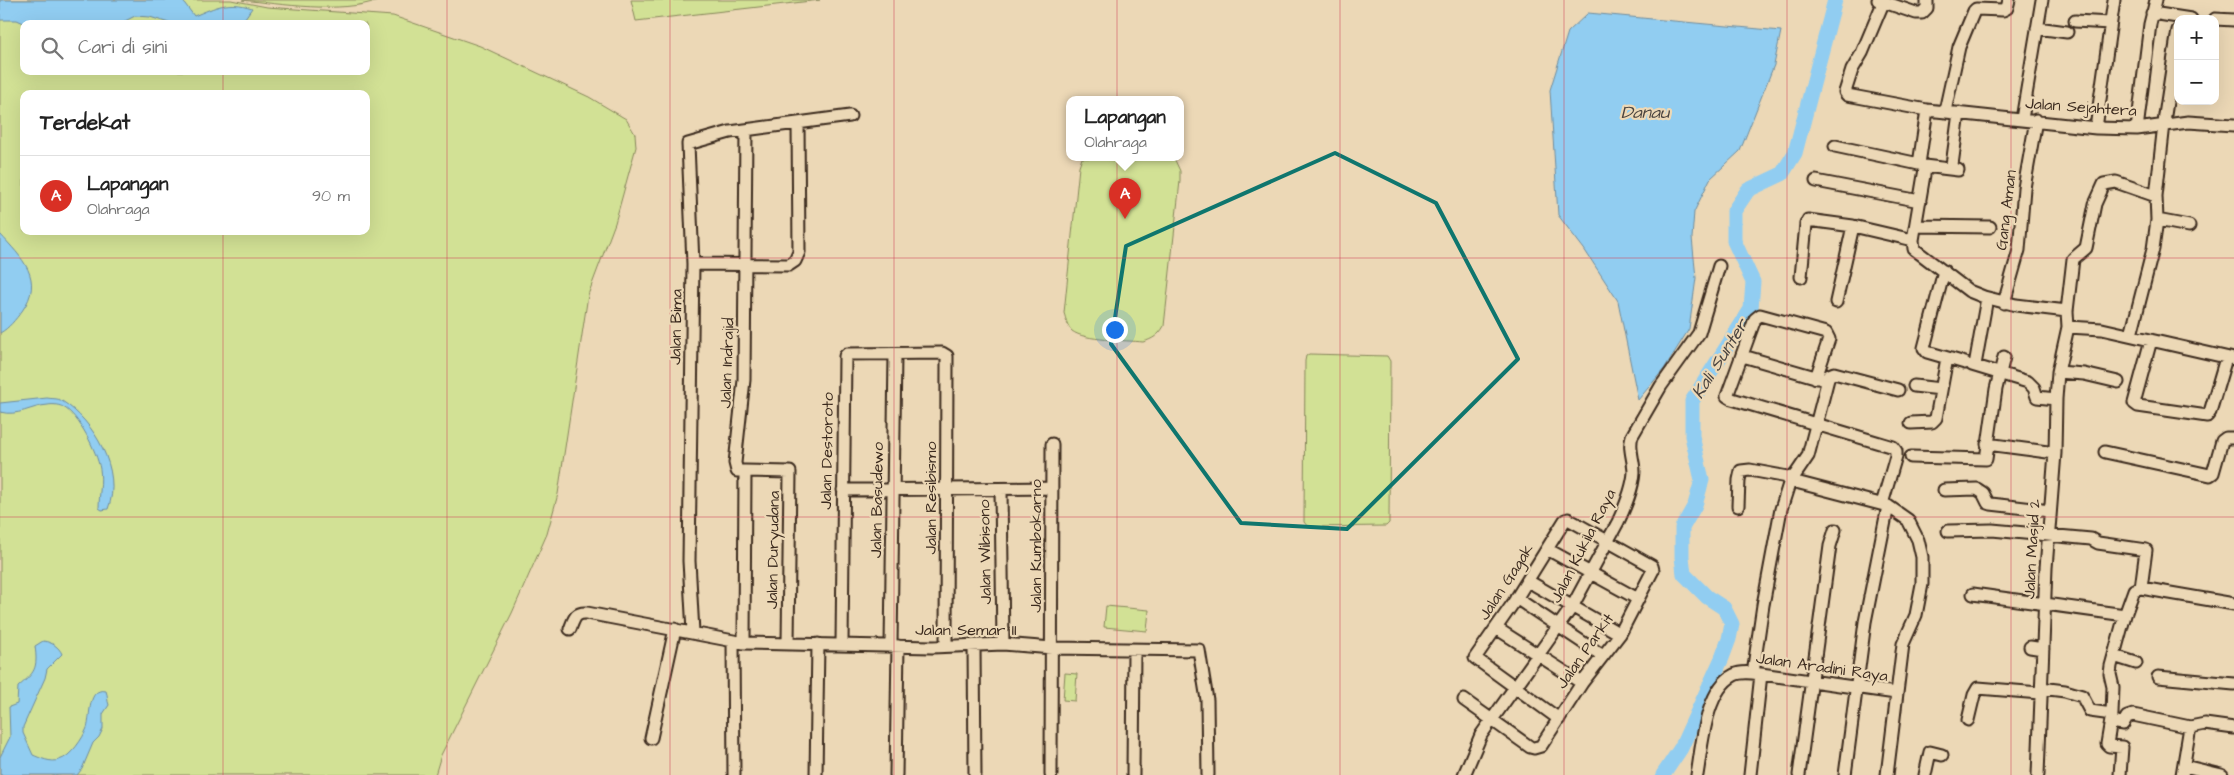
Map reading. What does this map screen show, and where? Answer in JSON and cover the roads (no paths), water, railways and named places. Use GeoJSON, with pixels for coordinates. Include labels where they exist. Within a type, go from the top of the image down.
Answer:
{"type":"FeatureCollection","features":[{"type":"Feature","properties":{"kind":"street"},"geometry":{"type":"LineString","coordinates":[[1880,1],[1922,13],[1927,8],[1927,0]]}},
{"type":"Feature","properties":{"kind":"street"},"geometry":{"type":"LineString","coordinates":[[1945,112],[1959,46],[1974,11],[1976,9],[2003,10],[2007,8],[2009,0]]}},
{"type":"Feature","properties":{"kind":"street"},"geometry":{"type":"LineString","coordinates":[[2022,119],[2042,0]]}},
{"type":"Feature","properties":{"kind":"street"},"geometry":{"type":"LineString","coordinates":[[2096,128],[2114,0]]}},
{"type":"Feature","properties":{"kind":"street"},"geometry":{"type":"LineString","coordinates":[[2137,129],[2152,13],[2156,0]]}},
{"type":"Feature","properties":{"kind":"street","name":"Jalan Sejahtera"},"geometry":{"type":"LineString","coordinates":[[1880,1],[1862,53],[1852,70],[1845,94],[1927,110],[2036,120],[2096,128],[2137,129],[2188,122],[2234,126]]}},
{"type":"Feature","properties":{"kind":"street"},"geometry":{"type":"LineString","coordinates":[[2152,13],[2174,18]]}},
{"type":"Feature","properties":{"kind":"street"},"geometry":{"type":"LineString","coordinates":[[2076,20],[2110,23]]}},
{"type":"Feature","properties":{"kind":"street"},"geometry":{"type":"LineString","coordinates":[[2219,20],[2234,20]]}},
{"type":"Feature","properties":{"kind":"street"},"geometry":{"type":"LineString","coordinates":[[2037,28],[2067,32]]}},
{"type":"Feature","properties":{"kind":"street"},"geometry":{"type":"LineString","coordinates":[[2131,336],[2153,249],[2157,220],[2156,196],[2174,57]]}},
{"type":"Feature","properties":{"kind":"street"},"geometry":{"type":"LineString","coordinates":[[1927,110],[1920,201],[1913,240],[1917,252],[1970,290],[1987,298],[2004,303],[2067,311]]}},
{"type":"Feature","properties":{"kind":"street"},"geometry":{"type":"LineString","coordinates":[[1835,146],[1922,165],[1955,167],[1959,113]]}},
{"type":"Feature","properties":{"kind":"street","name":"Jalan Bima"},"geometry":{"type":"LineString","coordinates":[[693,632],[689,561],[693,264],[688,144],[730,132],[850,116]]}},
{"type":"Feature","properties":{"kind":"street","name":"Gang Aman"},"geometry":{"type":"LineString","coordinates":[[2004,303],[2019,250],[2024,188],[2036,120]]}},
{"type":"Feature","properties":{"kind":"street"},"geometry":{"type":"LineString","coordinates":[[693,264],[789,265],[796,262],[799,252],[798,124]]}},
{"type":"Feature","properties":{"kind":"street"},"geometry":{"type":"LineString","coordinates":[[745,264],[746,130]]}},
{"type":"Feature","properties":{"kind":"street"},"geometry":{"type":"LineString","coordinates":[[1816,181],[1920,201]]}},
{"type":"Feature","properties":{"kind":"street","name":"Jalan Masjid 2"},"geometry":{"type":"LineString","coordinates":[[2038,775],[2050,511],[2056,453],[2056,400],[2058,372],[2068,327],[2067,311],[2073,259],[2086,248],[2095,204],[2104,184],[2116,182],[2156,196]]}},
{"type":"Feature","properties":{"kind":"street"},"geometry":{"type":"LineString","coordinates":[[1801,277],[1808,220],[1853,226],[1913,240]]}},
{"type":"Feature","properties":{"kind":"street"},"geometry":{"type":"LineString","coordinates":[[2157,220],[2189,226]]}},
{"type":"Feature","properties":{"kind":"street"},"geometry":{"type":"LineString","coordinates":[[1836,302],[1853,226]]}},
{"type":"Feature","properties":{"kind":"street"},"geometry":{"type":"LineString","coordinates":[[1916,226],[1990,226]]}},
{"type":"Feature","properties":{"kind":"street","name":"Jalan Indrajid"},"geometry":{"type":"LineString","coordinates":[[734,775],[745,472],[737,471],[735,463],[744,380],[745,264]]}},
{"type":"Feature","properties":{"kind":"street","name":"Jalan Kukila Raya"},"geometry":{"type":"LineString","coordinates":[[1464,775],[1478,740],[1572,607],[1624,508],[1633,479],[1630,445],[1632,436],[1661,386],[1699,333],[1719,266]]}},
{"type":"Feature","properties":{"kind":"street"},"geometry":{"type":"LineString","coordinates":[[1944,271],[1924,344],[1927,352],[2028,382],[2034,388],[2037,397],[2056,400]]}},
{"type":"Feature","properties":{"kind":"street"},"geometry":{"type":"LineString","coordinates":[[1970,364],[1987,298]]}},
{"type":"Feature","properties":{"kind":"street"},"geometry":{"type":"LineString","coordinates":[[1750,775],[1763,605],[1781,508],[1786,491],[1808,456],[1817,423],[1821,379],[1829,339],[1826,333],[1821,331],[1760,315],[1755,319],[1728,393],[1729,398],[1817,423],[1893,447],[1896,451],[1865,622],[1845,775]]}},
{"type":"Feature","properties":{"kind":"street"},"geometry":{"type":"LineString","coordinates":[[2068,327],[2096,328],[2151,340],[2230,358],[2210,412],[2206,416],[2138,406],[2134,403],[2151,340]]}},
{"type":"Feature","properties":{"kind":"street","name":"Jalan Destoroto"},"geometry":{"type":"LineString","coordinates":[[842,644],[845,356],[847,354],[895,355],[942,353]]}},
{"type":"Feature","properties":{"kind":"street","name":"Jalan Resibismo"},"geometry":{"type":"LineString","coordinates":[[942,353],[947,356],[946,646]]}},
{"type":"Feature","properties":{"kind":"street","name":"Jalan Basudewo"},"geometry":{"type":"LineString","coordinates":[[895,355],[893,491],[896,775]]}},
{"type":"Feature","properties":{"kind":"street"},"geometry":{"type":"LineString","coordinates":[[1743,356],[1821,379],[1834,373],[1898,390]]}},
{"type":"Feature","properties":{"kind":"street"},"geometry":{"type":"LineString","coordinates":[[1911,457],[1985,460],[2004,357]]}},
{"type":"Feature","properties":{"kind":"street"},"geometry":{"type":"LineString","coordinates":[[1911,423],[1934,420],[1947,358]]}},
{"type":"Feature","properties":{"kind":"street"},"geometry":{"type":"LineString","coordinates":[[2058,372],[2084,374],[2118,382]]}},
{"type":"Feature","properties":{"kind":"street"},"geometry":{"type":"LineString","coordinates":[[1914,386],[1941,389]]}},
{"type":"Feature","properties":{"kind":"street"},"geometry":{"type":"LineString","coordinates":[[2106,452],[2210,475],[2213,473],[2222,441],[2226,438],[2234,438]]}},
{"type":"Feature","properties":{"kind":"street","name":"Jalan Kumbokarno"},"geometry":{"type":"LineString","coordinates":[[1051,775],[1052,444]]}},
{"type":"Feature","properties":{"kind":"street"},"geometry":{"type":"LineString","coordinates":[[1987,444],[2056,453]]}},
{"type":"Feature","properties":{"kind":"street"},"geometry":{"type":"LineString","coordinates":[[1738,506],[1741,471],[1750,470],[1792,479],[1885,505],[1902,514],[1908,520],[1918,540],[1922,557],[1920,601],[1916,615],[1902,644],[1887,775]]}},
{"type":"Feature","properties":{"kind":"street","name":"Jalan Duryudana"},"geometry":{"type":"LineString","coordinates":[[745,472],[790,472],[788,644]]}},
{"type":"Feature","properties":{"kind":"street"},"geometry":{"type":"LineString","coordinates":[[843,490],[1001,490],[1052,488]]}},
{"type":"Feature","properties":{"kind":"street"},"geometry":{"type":"LineString","coordinates":[[1944,490],[1977,489],[1983,493],[1988,503],[1991,504],[2050,511]]}},
{"type":"Feature","properties":{"kind":"street","name":"Jalan Wibisono"},"geometry":{"type":"LineString","coordinates":[[1001,490],[1003,644]]}},
{"type":"Feature","properties":{"kind":"street","name":"Jalan Gagak"},"geometry":{"type":"LineString","coordinates":[[1514,688],[1475,660],[1476,655],[1528,581],[1565,520],[1568,519],[1607,539]]}},
{"type":"Feature","properties":{"kind":"street"},"geometry":{"type":"LineString","coordinates":[[1948,531],[1975,529],[2092,539],[2098,543],[2146,550],[2141,588]]}},
{"type":"Feature","properties":{"kind":"street"},"geometry":{"type":"LineString","coordinates":[[1799,775],[1830,546],[1835,530]]}},
{"type":"Feature","properties":{"kind":"street","name":"Jalan Parkit"},"geometry":{"type":"LineString","coordinates":[[1464,700],[1534,748],[1541,746],[1582,684],[1620,634],[1653,570],[1652,566],[1607,539]]}},
{"type":"Feature","properties":{"kind":"street"},"geometry":{"type":"LineString","coordinates":[[1547,549],[1638,599]]}},
{"type":"Feature","properties":{"kind":"street"},"geometry":{"type":"LineString","coordinates":[[1528,581],[1620,634]]}},
{"type":"Feature","properties":{"kind":"street"},"geometry":{"type":"LineString","coordinates":[[2120,775],[2122,747],[2109,746],[2107,744],[2114,687],[2110,674],[2125,615],[2134,590],[2141,588],[2234,604]]}},
{"type":"Feature","properties":{"kind":"street"},"geometry":{"type":"LineString","coordinates":[[1973,594],[2125,615]]}},
{"type":"Feature","properties":{"kind":"street"},"geometry":{"type":"LineString","coordinates":[[1516,598],[1603,656]]}},
{"type":"Feature","properties":{"kind":"street"},"geometry":{"type":"LineString","coordinates":[[570,629],[575,616],[582,612],[739,642]]}},
{"type":"Feature","properties":{"kind":"street"},"geometry":{"type":"LineString","coordinates":[[1496,628],[1582,684]]}},
{"type":"Feature","properties":{"kind":"street"},"geometry":{"type":"LineString","coordinates":[[651,738],[675,629]]}},
{"type":"Feature","properties":{"kind":"street","name":"Jalan Semar II"},"geometry":{"type":"LineString","coordinates":[[739,642],[894,646],[1003,644],[1052,648],[1199,650],[1207,710],[1208,775]]}},
{"type":"Feature","properties":{"kind":"street"},"geometry":{"type":"LineString","coordinates":[[816,775],[818,644]]}},
{"type":"Feature","properties":{"kind":"street"},"geometry":{"type":"LineString","coordinates":[[974,645],[975,775]]}},
{"type":"Feature","properties":{"kind":"street"},"geometry":{"type":"LineString","coordinates":[[2030,647],[2043,649]]}},
{"type":"Feature","properties":{"kind":"street"},"geometry":{"type":"LineString","coordinates":[[1133,775],[1134,650]]}},
{"type":"Feature","properties":{"kind":"street"},"geometry":{"type":"LineString","coordinates":[[2114,656],[2136,663]]}},
{"type":"Feature","properties":{"kind":"street","name":"Jalan Aradini Raya"},"geometry":{"type":"LineString","coordinates":[[1697,775],[1705,725],[1714,698],[1734,675],[1757,673],[1896,693]]}},
{"type":"Feature","properties":{"kind":"street"},"geometry":{"type":"LineString","coordinates":[[2158,677],[2234,684]]}},
{"type":"Feature","properties":{"kind":"street"},"geometry":{"type":"LineString","coordinates":[[1514,688],[1558,719]]}},
{"type":"Feature","properties":{"kind":"street"},"geometry":{"type":"LineString","coordinates":[[1968,720],[1974,695],[1978,688],[2065,691],[2082,696],[2090,711],[2124,723],[2127,717],[2133,715],[2190,727],[2205,724],[2234,728]]}},
{"type":"Feature","properties":{"kind":"street"},"geometry":{"type":"LineString","coordinates":[[2190,727],[2183,771],[2222,775]]}},
{"type":"Feature","properties":{"kind":"street"},"geometry":{"type":"LineString","coordinates":[[1925,775],[1930,752],[1942,754]]}},
{"type":"Feature","properties":{"kind":"water"},"geometry":{"type":"Polygon","coordinates":[[[0,0],[182,0],[194,16],[216,7],[229,5],[252,8],[245,18],[240,20],[159,20],[135,16],[127,20],[0,20],[0,0]]]}},
{"type":"Feature","properties":{"kind":"water","name":"Danau"},"geometry":{"type":"Polygon","coordinates":[[[1588,13],[1781,31],[1774,65],[1740,151],[1710,179],[1694,212],[1692,238],[1696,278],[1689,329],[1664,369],[1638,400],[1618,301],[1584,249],[1558,215],[1550,90],[1568,32],[1588,13]]]}},
{"type":"Feature","properties":{"kind":"water"},"geometry":{"type":"Polygon","coordinates":[[[0,234],[23,260],[31,279],[31,289],[29,299],[22,311],[0,333],[0,234]]]}},
{"type":"Feature","properties":{"kind":"water"},"geometry":{"type":"Polygon","coordinates":[[[47,398],[60,400],[74,410],[95,434],[103,448],[112,479],[112,494],[108,509],[102,510],[99,508],[101,474],[95,453],[81,426],[69,411],[62,406],[52,405],[13,413],[0,412],[0,403],[47,398]]]}},
{"type":"Feature","properties":{"kind":"water"},"geometry":{"type":"Polygon","coordinates":[[[43,641],[55,645],[62,654],[47,669],[45,678],[23,727],[23,733],[33,755],[46,760],[56,761],[68,755],[80,742],[87,728],[93,698],[96,693],[106,691],[109,705],[103,714],[103,729],[93,743],[82,769],[77,775],[0,775],[0,757],[10,737],[9,707],[17,704],[18,687],[32,674],[36,660],[35,646],[43,641]]]}},
{"type":"Feature","properties":{"kind":"waterway","name":"Kali Sunter"},"geometry":{"type":"LineString","coordinates":[[1663,775],[1681,748],[1722,658],[1732,624],[1724,608],[1707,597],[1684,574],[1682,528],[1695,505],[1702,480],[1692,436],[1692,401],[1751,309],[1753,282],[1734,241],[1734,211],[1748,190],[1782,174],[1795,153],[1835,0]]}},
{"type":"Feature","properties":{"kind":"place","name":"Lapangan"},"geometry":{"type":"Point","coordinates":[1125,219]}}]}
